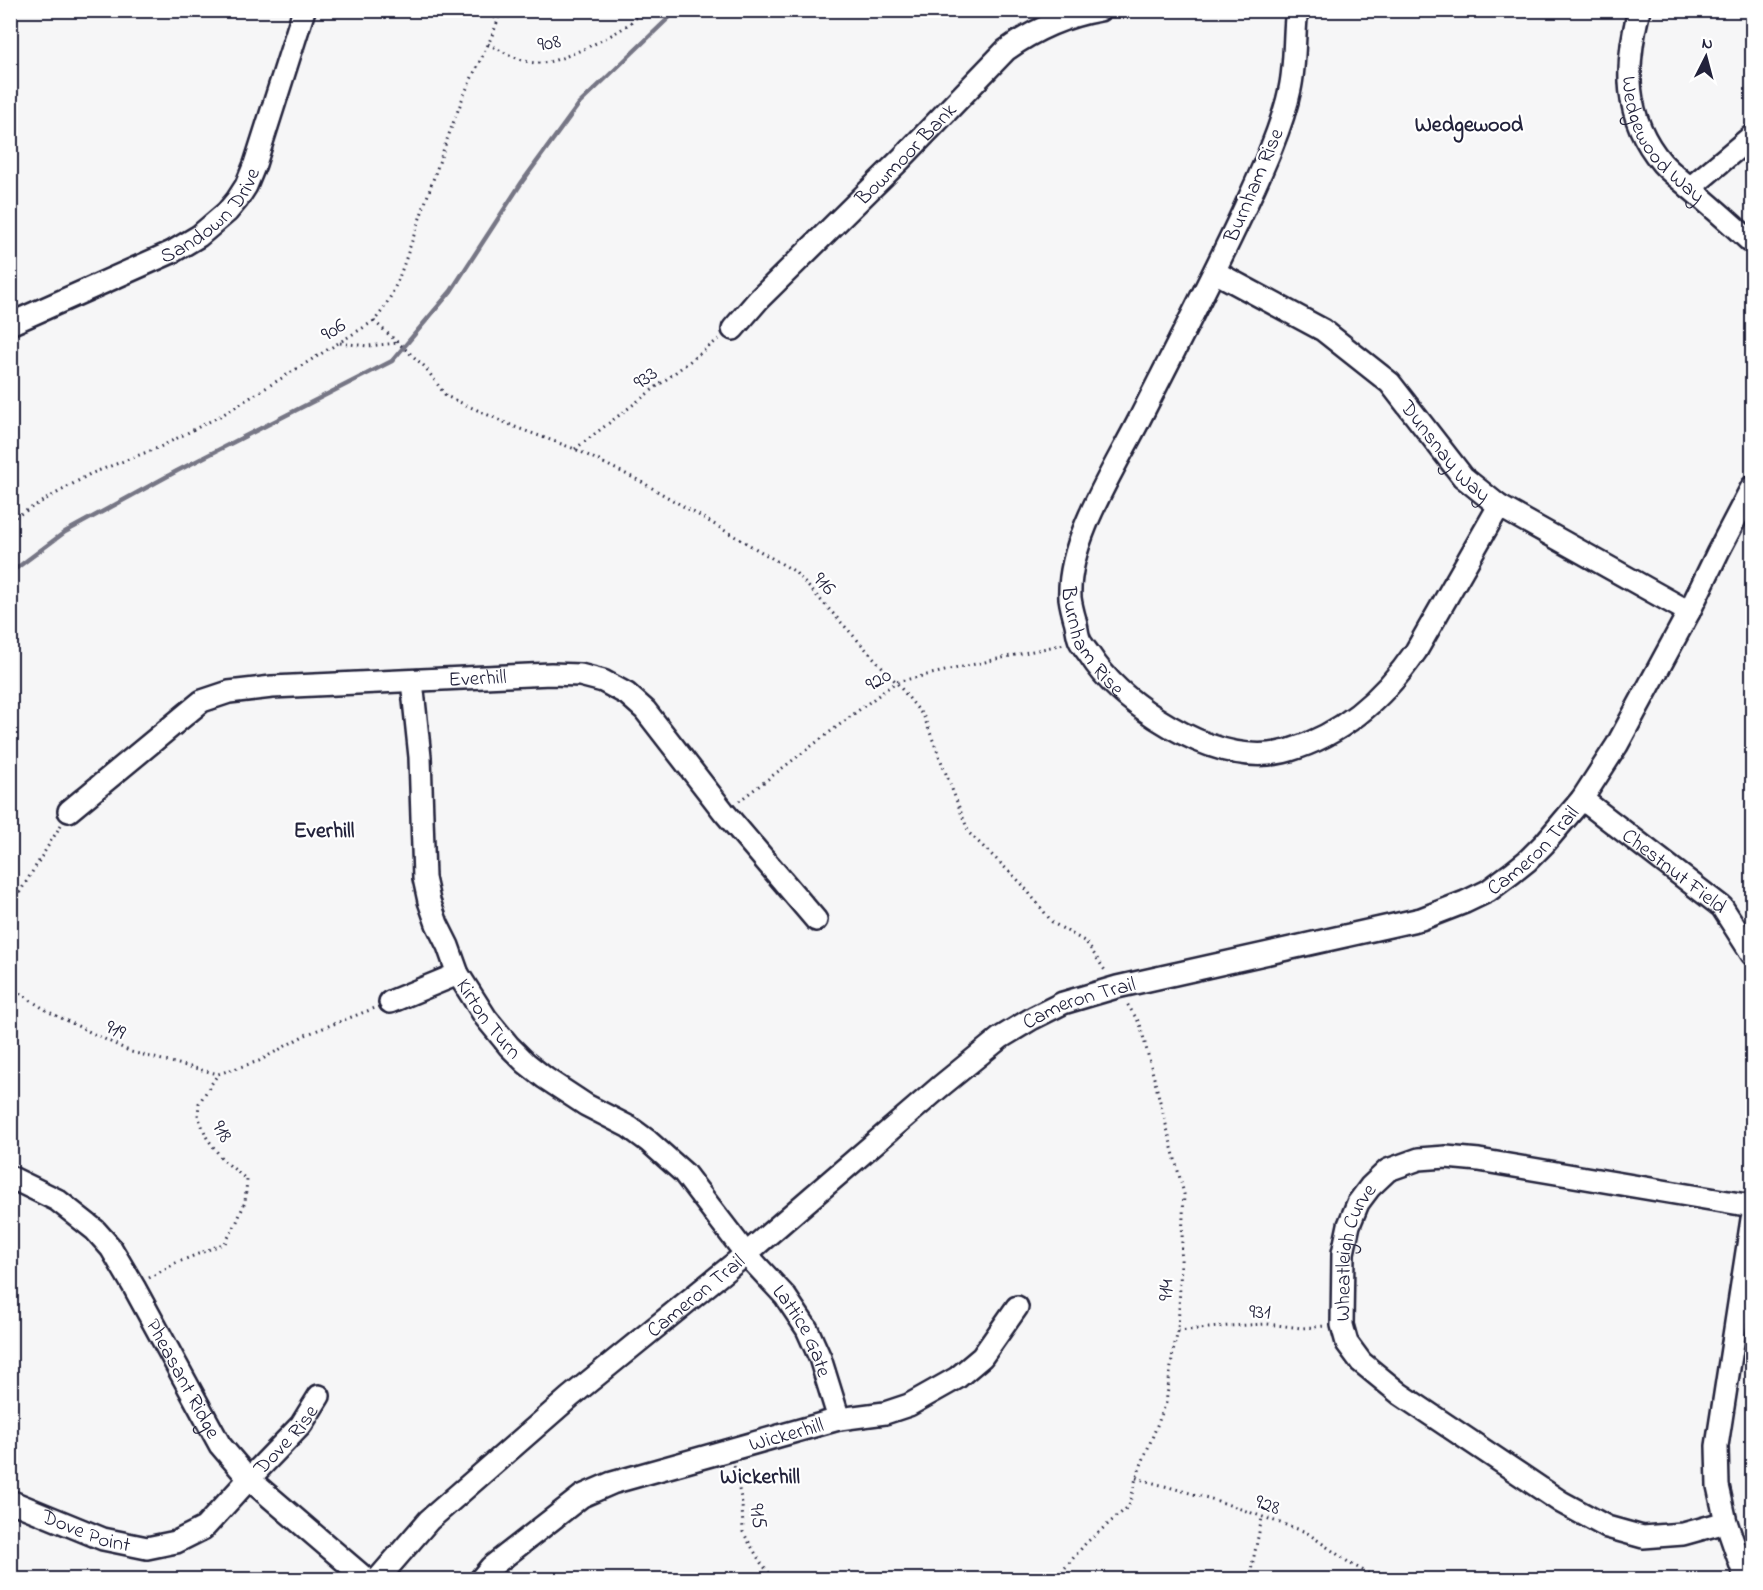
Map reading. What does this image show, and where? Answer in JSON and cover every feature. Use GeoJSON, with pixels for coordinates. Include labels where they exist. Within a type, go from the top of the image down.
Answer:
{"type":"FeatureCollection","features":[{"type":"Feature","properties":{"kind":"street","name":"Sandown Drive"},"geometry":{"type":"LineString","coordinates":[[10,324],[172,252],[200,236],[227,212],[246,186],[255,164],[304,10]]}},
{"type":"Feature","properties":{"kind":"street","name":"Bowmoor Bank"},"geometry":{"type":"LineString","coordinates":[[733,329],[759,299],[901,159],[1006,50],[1047,25],[1100,10]]}},
{"type":"Feature","properties":{"kind":"street","name":"Burnham Rise"},"geometry":{"type":"LineString","coordinates":[[1295,10],[1290,88],[1282,116],[1255,186],[1215,272],[1099,498],[1079,542],[1071,570],[1070,600],[1080,640],[1114,687],[1156,718],[1191,738],[1237,753],[1253,754],[1285,751],[1308,744],[1337,729],[1363,711],[1403,671],[1499,506]]}},
{"type":"Feature","properties":{"kind":"street","name":"Wedgewood Way"},"geometry":{"type":"LineString","coordinates":[[1639,10],[1629,53],[1629,84],[1640,130],[1662,164],[1752,243]]}},
{"type":"Feature","properties":{"kind":"street"},"geometry":{"type":"LineString","coordinates":[[1690,188],[1752,136]]}},
{"type":"Feature","properties":{"kind":"street","name":"Dunsnay Way"},"geometry":{"type":"LineString","coordinates":[[1215,272],[1323,330],[1390,383],[1463,477],[1499,506],[1689,612]]}},
{"type":"Feature","properties":{"kind":"street","name":"Cameron Trail"},"geometry":{"type":"LineString","coordinates":[[377,1580],[429,1520],[570,1397],[746,1254],[1000,1038],[1033,1018],[1113,981],[1420,919],[1488,891],[1527,861],[1582,799],[1617,744],[1689,612],[1752,487]]}},
{"type":"Feature","properties":{"kind":"street","name":"Everhill"},"geometry":{"type":"LineString","coordinates":[[69,811],[202,701],[229,692],[248,689],[551,674],[580,675],[603,681],[627,694],[645,710],[724,812],[816,920]]}},
{"type":"Feature","properties":{"kind":"street","name":"Kirton Turn"},"geometry":{"type":"LineString","coordinates":[[412,681],[420,757],[424,878],[437,924],[458,974],[486,1018],[514,1052],[545,1078],[585,1105],[628,1127],[667,1156],[684,1173],[746,1254]]}},
{"type":"Feature","properties":{"kind":"street","name":"Chestnut Field"},"geometry":{"type":"LineString","coordinates":[[1582,799],[1722,907],[1752,954]]}},
{"type":"Feature","properties":{"kind":"street"},"geometry":{"type":"LineString","coordinates":[[390,1002],[458,974]]}},
{"type":"Feature","properties":{"kind":"street","name":"Wheatleigh Curve"},"geometry":{"type":"LineString","coordinates":[[1726,1522],[1683,1534],[1643,1538],[1606,1527],[1561,1502],[1400,1394],[1361,1362],[1347,1343],[1342,1325],[1343,1253],[1349,1225],[1358,1203],[1370,1187],[1388,1170],[1419,1160],[1446,1157],[1479,1160],[1752,1206]]}},
{"type":"Feature","properties":{"kind":"street","name":"Pheasant Ridge"},"geometry":{"type":"LineString","coordinates":[[10,1177],[57,1200],[95,1230],[111,1248],[220,1445],[249,1479],[367,1580]]}},
{"type":"Feature","properties":{"kind":"street"},"geometry":{"type":"LineString","coordinates":[[1746,1580],[1726,1522],[1718,1486],[1717,1446],[1752,1219]]}},
{"type":"Feature","properties":{"kind":"street","name":"Lattice Gate"},"geometry":{"type":"LineString","coordinates":[[746,1254],[785,1296],[807,1329],[820,1358],[839,1419]]}},
{"type":"Feature","properties":{"kind":"street","name":"Wickerhill"},"geometry":{"type":"LineString","coordinates":[[480,1580],[491,1567],[582,1496],[612,1483],[839,1419],[885,1413],[909,1405],[957,1378],[982,1357],[1017,1307]]}},
{"type":"Feature","properties":{"kind":"street","name":"Dove Rise"},"geometry":{"type":"LineString","coordinates":[[249,1479],[301,1425],[319,1396]]}},
{"type":"Feature","properties":{"kind":"street","name":"Dove Point"},"geometry":{"type":"LineString","coordinates":[[10,1501],[103,1539],[147,1548],[176,1542],[204,1528],[249,1479]]}},
{"type":"Feature","properties":{"kind":"path"},"geometry":{"type":"LineString","coordinates":[[471,10],[499,19]]}},
{"type":"Feature","properties":{"kind":"path","name":"906"},"geometry":{"type":"LineString","coordinates":[[10,520],[90,474],[160,447],[222,416],[374,321],[387,302],[406,256],[464,94],[488,44],[501,10]]}},
{"type":"Feature","properties":{"kind":"path","name":"908"},"geometry":{"type":"LineString","coordinates":[[488,44],[516,58],[541,63],[567,56],[605,38],[627,26],[643,10]]}},
{"type":"Feature","properties":{"kind":"path","name":"916"},"geometry":{"type":"LineString","coordinates":[[374,321],[425,367],[446,396],[515,427],[575,449],[640,481],[794,571],[897,682],[924,717],[969,832],[1021,883],[1053,923],[1086,942],[1113,981]]}},
{"type":"Feature","properties":{"kind":"path","name":"933"},"geometry":{"type":"LineString","coordinates":[[575,449],[733,329]]}},
{"type":"Feature","properties":{"kind":"path"},"geometry":{"type":"LineString","coordinates":[[339,343],[368,346],[398,343]]}},
{"type":"Feature","properties":{"kind":"path","name":"920"},"geometry":{"type":"LineString","coordinates":[[724,812],[897,682],[1080,640]]}},
{"type":"Feature","properties":{"kind":"path"},"geometry":{"type":"LineString","coordinates":[[10,908],[69,811]]}},
{"type":"Feature","properties":{"kind":"path","name":"914"},"geometry":{"type":"LineString","coordinates":[[1052,1580],[1086,1543],[1129,1506],[1136,1478],[1166,1403],[1178,1331],[1184,1194],[1140,1024],[1113,981]]}},
{"type":"Feature","properties":{"kind":"path","name":"919"},"geometry":{"type":"LineString","coordinates":[[10,987],[49,1012],[131,1052],[218,1074]]}},
{"type":"Feature","properties":{"kind":"path"},"geometry":{"type":"LineString","coordinates":[[218,1074],[259,1061],[305,1035],[390,1002]]}},
{"type":"Feature","properties":{"kind":"path","name":"918"},"geometry":{"type":"LineString","coordinates":[[134,1287],[176,1263],[225,1243],[245,1202],[247,1180],[222,1159],[207,1138],[198,1116],[199,1103],[218,1074]]}},
{"type":"Feature","properties":{"kind":"path","name":"931"},"geometry":{"type":"LineString","coordinates":[[1178,1331],[1267,1324],[1302,1328],[1342,1325]]}},
{"type":"Feature","properties":{"kind":"path","name":"915"},"geometry":{"type":"LineString","coordinates":[[729,1450],[738,1478],[743,1532],[775,1580]]}},
{"type":"Feature","properties":{"kind":"path","name":"928"},"geometry":{"type":"LineString","coordinates":[[1136,1478],[1215,1500],[1306,1532],[1351,1564],[1381,1580]]}},
{"type":"Feature","properties":{"kind":"path"},"geometry":{"type":"LineString","coordinates":[[1249,1580],[1262,1518]]}},
{"type":"Feature","properties":{"kind":"waterway"},"geometry":{"type":"LineString","coordinates":[[10,573],[65,532],[177,471],[392,361],[451,291],[522,182],[579,104],[677,10]]}},
{"type":"Feature","properties":{"kind":"district","name":"Wedgewood"},"geometry":{"type":"Point","coordinates":[1469,123]}},
{"type":"Feature","properties":{"kind":"district","name":"Everhill"},"geometry":{"type":"Point","coordinates":[324,829]}},
{"type":"Feature","properties":{"kind":"district","name":"Wickerhill"},"geometry":{"type":"Point","coordinates":[760,1475]}}]}
